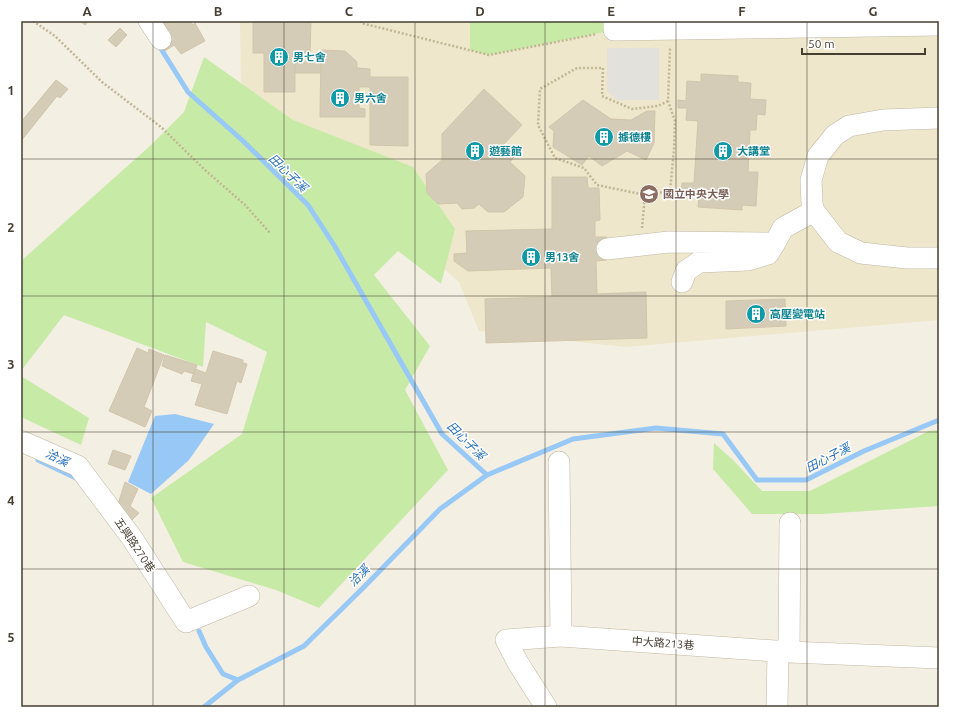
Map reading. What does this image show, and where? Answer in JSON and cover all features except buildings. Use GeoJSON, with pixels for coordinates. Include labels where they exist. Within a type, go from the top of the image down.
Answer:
{"type":"FeatureCollection","features":[{"type":"Feature","properties":{"kind":"street"},"geometry":{"type":"LineString","coordinates":[[149,21],[161,39]]}},
{"type":"Feature","properties":{"kind":"street"},"geometry":{"type":"LineString","coordinates":[[614,26],[671,29],[939,25]]}},
{"type":"Feature","properties":{"kind":"street"},"geometry":{"type":"LineString","coordinates":[[939,118],[883,120],[849,126],[835,136],[818,156],[811,180],[812,204],[814,211],[838,242],[862,253],[907,258],[939,258]]}},
{"type":"Feature","properties":{"kind":"street"},"geometry":{"type":"LineString","coordinates":[[682,282],[686,271],[699,262],[748,260],[768,254],[783,228],[814,211]]}},
{"type":"Feature","properties":{"kind":"street"},"geometry":{"type":"LineString","coordinates":[[607,249],[669,242],[775,244]]}},
{"type":"Feature","properties":{"kind":"street"},"geometry":{"type":"LineString","coordinates":[[907,258],[939,267]]}},
{"type":"Feature","properties":{"kind":"street","name":"五興路270巷"},"geometry":{"type":"LineString","coordinates":[[21,441],[78,466],[132,538],[186,622],[249,596]]}},
{"type":"Feature","properties":{"kind":"street"},"geometry":{"type":"LineString","coordinates":[[559,462],[561,636]]}},
{"type":"Feature","properties":{"kind":"street"},"geometry":{"type":"LineString","coordinates":[[777,707],[784,652],[790,523]]}},
{"type":"Feature","properties":{"kind":"street","name":"中大路213巷"},"geometry":{"type":"LineString","coordinates":[[546,707],[518,663],[506,640],[561,636],[784,652],[939,658]]}},
{"type":"Feature","properties":{"kind":"path"},"geometry":{"type":"LineString","coordinates":[[33,21],[55,36],[102,82],[161,127],[245,206],[270,233]]}},
{"type":"Feature","properties":{"kind":"path"},"geometry":{"type":"LineString","coordinates":[[361,21],[361,23],[489,55],[614,26]]}},
{"type":"Feature","properties":{"kind":"path"},"geometry":{"type":"LineString","coordinates":[[668,101],[658,106],[632,109],[602,96],[603,68],[577,68],[540,89],[538,125],[555,158],[584,168],[597,185],[645,195],[670,191],[675,121],[668,101],[671,29]]}},
{"type":"Feature","properties":{"kind":"shaded area","name":"國立中央大學"},"geometry":{"type":"Polygon","coordinates":[[[240,21],[939,21],[939,320],[626,347],[479,331],[459,282],[258,105],[241,82],[240,21]]]}},
{"type":"Feature","properties":{"kind":"shaded area"},"geometry":{"type":"Polygon","coordinates":[[[607,48],[659,48],[659,100],[617,100],[607,91],[607,48]]]}},
{"type":"Feature","properties":{"kind":"green space"},"geometry":{"type":"Polygon","coordinates":[[[470,21],[614,21],[614,30],[489,55],[470,50],[470,21]]]}},
{"type":"Feature","properties":{"kind":"green space"},"geometry":{"type":"Polygon","coordinates":[[[204,57],[293,120],[413,167],[455,229],[441,284],[398,251],[374,275],[430,346],[405,390],[448,470],[319,608],[276,590],[183,562],[151,498],[242,434],[267,352],[206,322],[203,367],[64,315],[21,371],[21,261],[151,145],[184,112],[204,57]]]}},
{"type":"Feature","properties":{"kind":"green space"},"geometry":{"type":"Polygon","coordinates":[[[21,376],[89,418],[81,445],[21,417],[21,376]]]}},
{"type":"Feature","properties":{"kind":"green space"},"geometry":{"type":"Polygon","coordinates":[[[939,430],[939,506],[823,514],[752,514],[713,469],[714,443],[733,460],[762,491],[810,491],[929,431],[939,430]]]}},
{"type":"Feature","properties":{"kind":"water"},"geometry":{"type":"Polygon","coordinates":[[[175,414],[214,424],[189,460],[151,494],[128,482],[155,416],[175,414]]]}},
{"type":"Feature","properties":{"kind":"waterway","name":"田心子溪"},"geometry":{"type":"LineString","coordinates":[[158,44],[188,92],[242,140],[308,205],[334,245],[442,434],[487,475],[573,439],[656,428],[723,434],[757,480],[806,480],[864,451],[939,420]]}},
{"type":"Feature","properties":{"kind":"waterway","name":"洽溪"},"geometry":{"type":"LineString","coordinates":[[38,460],[78,479]]}},
{"type":"Feature","properties":{"kind":"waterway","name":"洽溪"},"geometry":{"type":"LineString","coordinates":[[204,707],[238,680],[304,646],[440,509],[487,475]]}},
{"type":"Feature","properties":{"kind":"waterway","name":"洽溪"},"geometry":{"type":"LineString","coordinates":[[199,631],[206,647],[223,674],[238,680]]}},
{"type":"Feature","properties":{"kind":"place","name":"男七舍"},"geometry":{"type":"Point","coordinates":[279,57]}},
{"type":"Feature","properties":{"kind":"place","name":"男六舍"},"geometry":{"type":"Point","coordinates":[340,98]}},
{"type":"Feature","properties":{"kind":"place","name":"據德樓"},"geometry":{"type":"Point","coordinates":[604,137]}},
{"type":"Feature","properties":{"kind":"place","name":"遊藝館"},"geometry":{"type":"Point","coordinates":[475,151]}},
{"type":"Feature","properties":{"kind":"place","name":"大講堂"},"geometry":{"type":"Point","coordinates":[723,151]}},
{"type":"Feature","properties":{"kind":"place","name":"國立中央大學"},"geometry":{"type":"Point","coordinates":[649,194]}},
{"type":"Feature","properties":{"kind":"place","name":"男13舍"},"geometry":{"type":"Point","coordinates":[531,257]}},
{"type":"Feature","properties":{"kind":"place","name":"高壓變電站"},"geometry":{"type":"Point","coordinates":[756,314]}}]}
